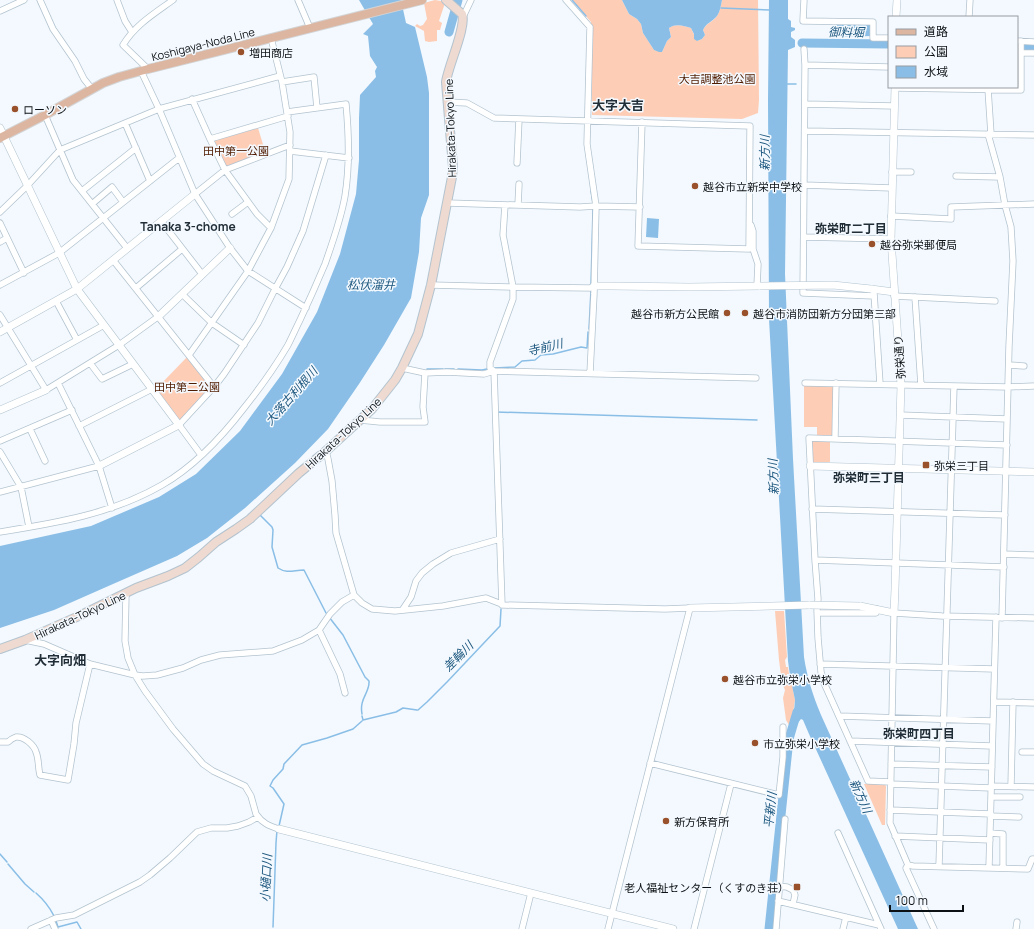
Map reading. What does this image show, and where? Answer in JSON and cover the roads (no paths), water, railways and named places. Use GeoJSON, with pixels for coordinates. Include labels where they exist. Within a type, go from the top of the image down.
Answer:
{"type":"FeatureCollection","features":[{"type":"Feature","properties":{"kind":"main road","name":"Koshigaya-Noda Line"},"geometry":{"type":"LineString","coordinates":[[2,137],[104,83],[119,77],[422,0]]}},
{"type":"Feature","properties":{"kind":"main road"},"geometry":{"type":"LineString","coordinates":[[449,2],[464,17]]}},
{"type":"Feature","properties":{"kind":"main road","name":"Hirakata-Tokyo Line"},"geometry":{"type":"LineString","coordinates":[[0,649],[25,640],[136,588],[179,571],[192,563],[216,542],[250,519],[299,473],[326,452],[372,409],[384,395],[402,368],[418,334],[431,285],[448,203],[453,167],[447,78],[464,17]]}},
{"type":"Feature","properties":{"kind":"street"},"geometry":{"type":"LineString","coordinates":[[0,11],[24,0]]}},
{"type":"Feature","properties":{"kind":"street"},"geometry":{"type":"LineString","coordinates":[[40,0],[53,29],[75,61],[84,79],[92,90]]}},
{"type":"Feature","properties":{"kind":"street"},"geometry":{"type":"LineString","coordinates":[[117,0],[125,21],[132,32]]}},
{"type":"Feature","properties":{"kind":"street"},"geometry":{"type":"LineString","coordinates":[[173,0],[132,32],[123,45],[144,70],[195,194],[230,248],[248,271],[306,308]]}},
{"type":"Feature","properties":{"kind":"street"},"geometry":{"type":"LineString","coordinates":[[298,0],[310,28]]}},
{"type":"Feature","properties":{"kind":"street"},"geometry":{"type":"LineString","coordinates":[[464,17],[472,0]]}},
{"type":"Feature","properties":{"kind":"street"},"geometry":{"type":"LineString","coordinates":[[566,0],[590,27],[587,144],[596,206],[590,373]]}},
{"type":"Feature","properties":{"kind":"street"},"geometry":{"type":"LineString","coordinates":[[804,0],[803,21],[873,22],[873,38],[888,38]]}},
{"type":"Feature","properties":{"kind":"street"},"geometry":{"type":"LineString","coordinates":[[896,16],[897,0]]}},
{"type":"Feature","properties":{"kind":"street"},"geometry":{"type":"LineString","coordinates":[[969,16],[970,0]]}},
{"type":"Feature","properties":{"kind":"street"},"geometry":{"type":"LineString","coordinates":[[189,355],[248,271],[271,228],[289,179],[290,132],[288,114],[271,38]]}},
{"type":"Feature","properties":{"kind":"street"},"geometry":{"type":"LineString","coordinates":[[895,88],[1021,90],[1020,42],[1034,42]]}},
{"type":"Feature","properties":{"kind":"street"},"geometry":{"type":"LineString","coordinates":[[804,49],[805,131],[803,293],[873,292],[915,297],[995,301]]}},
{"type":"Feature","properties":{"kind":"street"},"geometry":{"type":"LineString","coordinates":[[1021,52],[1034,53]]}},
{"type":"Feature","properties":{"kind":"street"},"geometry":{"type":"LineString","coordinates":[[805,65],[888,67]]}},
{"type":"Feature","properties":{"kind":"street"},"geometry":{"type":"LineString","coordinates":[[0,212],[27,186],[60,150],[159,108],[281,79],[314,77],[317,108]]}},
{"type":"Feature","properties":{"kind":"street","name":"弥栄通り"},"geometry":{"type":"LineString","coordinates":[[894,613],[901,385],[891,242],[895,88]]}},
{"type":"Feature","properties":{"kind":"street"},"geometry":{"type":"LineString","coordinates":[[988,89],[989,134],[1011,227],[1013,261],[1006,445],[1004,567],[994,669],[989,867]]}},
{"type":"Feature","properties":{"kind":"street"},"geometry":{"type":"LineString","coordinates":[[192,99],[225,170],[248,202],[271,228]]}},
{"type":"Feature","properties":{"kind":"street"},"geometry":{"type":"LineString","coordinates":[[448,102],[467,103],[494,118],[642,122],[750,126],[749,249],[638,246],[642,122]]}},
{"type":"Feature","properties":{"kind":"street"},"geometry":{"type":"LineString","coordinates":[[0,532],[76,518],[112,508],[138,498],[163,484],[193,463],[229,427],[262,385],[288,344],[316,286],[339,224],[345,197],[349,158],[349,131],[346,104],[288,114],[210,139]]}},
{"type":"Feature","properties":{"kind":"street"},"geometry":{"type":"LineString","coordinates":[[805,104],[894,106]]}},
{"type":"Feature","properties":{"kind":"street"},"geometry":{"type":"LineString","coordinates":[[45,115],[73,180],[127,248]]}},
{"type":"Feature","properties":{"kind":"street"},"geometry":{"type":"LineString","coordinates":[[517,163],[520,119]]}},
{"type":"Feature","properties":{"kind":"street"},"geometry":{"type":"LineString","coordinates":[[125,123],[150,181]]}},
{"type":"Feature","properties":{"kind":"street"},"geometry":{"type":"LineString","coordinates":[[0,128],[2,137],[77,289],[201,455]]}},
{"type":"Feature","properties":{"kind":"street"},"geometry":{"type":"LineString","coordinates":[[805,131],[1034,135]]}},
{"type":"Feature","properties":{"kind":"street"},"geometry":{"type":"LineString","coordinates":[[82,191],[136,148]]}},
{"type":"Feature","properties":{"kind":"street"},"geometry":{"type":"LineString","coordinates":[[0,332],[77,289],[225,170],[290,148],[349,158]]}},
{"type":"Feature","properties":{"kind":"street"},"geometry":{"type":"LineString","coordinates":[[0,492],[100,466],[179,425],[214,387],[258,323],[303,232],[326,155]]}},
{"type":"Feature","properties":{"kind":"street"},"geometry":{"type":"LineString","coordinates":[[0,285],[59,253],[179,158]]}},
{"type":"Feature","properties":{"kind":"street"},"geometry":{"type":"LineString","coordinates":[[892,172],[911,172]]}},
{"type":"Feature","properties":{"kind":"street"},"geometry":{"type":"LineString","coordinates":[[956,176],[1000,177]]}},
{"type":"Feature","properties":{"kind":"street"},"geometry":{"type":"LineString","coordinates":[[518,205],[519,184]]}},
{"type":"Feature","properties":{"kind":"street"},"geometry":{"type":"LineString","coordinates":[[804,185],[892,188]]}},
{"type":"Feature","properties":{"kind":"street"},"geometry":{"type":"LineString","coordinates":[[92,204],[112,187],[123,202]]}},
{"type":"Feature","properties":{"kind":"street"},"geometry":{"type":"LineString","coordinates":[[232,214],[248,202]]}},
{"type":"Feature","properties":{"kind":"street"},"geometry":{"type":"LineString","coordinates":[[448,203],[580,207],[640,207]]}},
{"type":"Feature","properties":{"kind":"street"},"geometry":{"type":"LineString","coordinates":[[891,216],[951,219],[951,207],[1034,204]]}},
{"type":"Feature","properties":{"kind":"street"},"geometry":{"type":"LineString","coordinates":[[502,604],[494,371],[490,368],[490,362],[512,299],[513,288],[503,235],[505,205]]}},
{"type":"Feature","properties":{"kind":"street"},"geometry":{"type":"LineString","coordinates":[[161,221],[202,274]]}},
{"type":"Feature","properties":{"kind":"street"},"geometry":{"type":"LineString","coordinates":[[749,221],[753,231],[753,250],[758,264],[758,286]]}},
{"type":"Feature","properties":{"kind":"street"},"geometry":{"type":"LineString","coordinates":[[0,223],[24,273]]}},
{"type":"Feature","properties":{"kind":"street"},"geometry":{"type":"LineString","coordinates":[[804,237],[934,246]]}},
{"type":"Feature","properties":{"kind":"street"},"geometry":{"type":"LineString","coordinates":[[0,242],[7,238]]}},
{"type":"Feature","properties":{"kind":"street"},"geometry":{"type":"LineString","coordinates":[[0,410],[46,390],[119,345],[158,316],[230,248]]}},
{"type":"Feature","properties":{"kind":"street"},"geometry":{"type":"LineString","coordinates":[[136,288],[182,249]]}},
{"type":"Feature","properties":{"kind":"street"},"geometry":{"type":"LineString","coordinates":[[113,260],[214,387]]}},
{"type":"Feature","properties":{"kind":"street"},"geometry":{"type":"LineString","coordinates":[[431,285],[513,288],[590,288],[594,286],[689,287],[815,285],[845,286],[873,292]]}},
{"type":"Feature","properties":{"kind":"street"},"geometry":{"type":"LineString","coordinates":[[873,292],[880,384]]}},
{"type":"Feature","properties":{"kind":"street"},"geometry":{"type":"LineString","coordinates":[[182,294],[212,323],[244,344]]}},
{"type":"Feature","properties":{"kind":"street"},"geometry":{"type":"LineString","coordinates":[[915,297],[921,385]]}},
{"type":"Feature","properties":{"kind":"street"},"geometry":{"type":"LineString","coordinates":[[56,301],[77,340]]}},
{"type":"Feature","properties":{"kind":"street"},"geometry":{"type":"LineString","coordinates":[[0,315],[46,390]]}},
{"type":"Feature","properties":{"kind":"street"},"geometry":{"type":"LineString","coordinates":[[0,383],[104,325]]}},
{"type":"Feature","properties":{"kind":"street"},"geometry":{"type":"LineString","coordinates":[[90,363],[102,379],[133,364]]}},
{"type":"Feature","properties":{"kind":"street"},"geometry":{"type":"LineString","coordinates":[[1009,365],[1024,366]]}},
{"type":"Feature","properties":{"kind":"street"},"geometry":{"type":"LineString","coordinates":[[402,368],[425,373],[447,372],[484,374],[494,371],[756,378]]}},
{"type":"Feature","properties":{"kind":"street"},"geometry":{"type":"LineString","coordinates":[[360,420],[425,422],[423,407],[425,373]]}},
{"type":"Feature","properties":{"kind":"street"},"geometry":{"type":"LineString","coordinates":[[58,383],[100,466],[112,508]]}},
{"type":"Feature","properties":{"kind":"street"},"geometry":{"type":"LineString","coordinates":[[805,383],[1008,387],[1034,386]]}},
{"type":"Feature","properties":{"kind":"street"},"geometry":{"type":"LineString","coordinates":[[835,438],[836,383]]}},
{"type":"Feature","properties":{"kind":"street"},"geometry":{"type":"LineString","coordinates":[[939,866],[954,386]]}},
{"type":"Feature","properties":{"kind":"street"},"geometry":{"type":"LineString","coordinates":[[79,426],[152,389]]}},
{"type":"Feature","properties":{"kind":"street"},"geometry":{"type":"LineString","coordinates":[[0,441],[72,410]]}},
{"type":"Feature","properties":{"kind":"street"},"geometry":{"type":"LineString","coordinates":[[900,415],[1007,419]]}},
{"type":"Feature","properties":{"kind":"street"},"geometry":{"type":"LineString","coordinates":[[30,429],[45,461]]}},
{"type":"Feature","properties":{"kind":"street"},"geometry":{"type":"LineString","coordinates":[[1006,445],[809,438],[820,664],[824,683],[868,781],[941,786],[1034,787]]}},
{"type":"Feature","properties":{"kind":"street"},"geometry":{"type":"LineString","coordinates":[[0,452],[21,486],[29,527]]}},
{"type":"Feature","properties":{"kind":"street"},"geometry":{"type":"LineString","coordinates":[[326,452],[332,481],[336,533],[354,595],[362,604],[372,609],[395,610],[442,606],[486,598],[502,604],[650,609],[810,605],[860,606],[894,613],[999,618],[1034,618]]}},
{"type":"Feature","properties":{"kind":"street"},"geometry":{"type":"LineString","coordinates":[[810,466],[1034,472]]}},
{"type":"Feature","properties":{"kind":"street"},"geometry":{"type":"LineString","coordinates":[[812,509],[1005,515]]}},
{"type":"Feature","properties":{"kind":"street"},"geometry":{"type":"LineString","coordinates":[[403,609],[411,597],[416,581],[422,573],[433,564],[451,553],[500,539]]}},
{"type":"Feature","properties":{"kind":"street"},"geometry":{"type":"LineString","coordinates":[[1004,554],[1034,554]]}},
{"type":"Feature","properties":{"kind":"street"},"geometry":{"type":"LineString","coordinates":[[815,560],[1004,567]]}},
{"type":"Feature","properties":{"kind":"street"},"geometry":{"type":"LineString","coordinates":[[126,594],[125,641],[128,658],[135,675],[173,729],[203,764],[213,771],[244,786],[251,796],[256,814],[267,825],[673,929]]}},
{"type":"Feature","properties":{"kind":"street"},"geometry":{"type":"LineString","coordinates":[[25,640],[44,644],[90,664],[135,675],[157,675],[220,655],[273,651],[302,640],[319,630],[330,614],[342,602],[354,595]]}},
{"type":"Feature","properties":{"kind":"street"},"geometry":{"type":"LineString","coordinates":[[608,929],[690,608]]}},
{"type":"Feature","properties":{"kind":"street"},"geometry":{"type":"LineString","coordinates":[[818,612],[876,613],[877,609]]}},
{"type":"Feature","properties":{"kind":"street"},"geometry":{"type":"LineString","coordinates":[[894,613],[890,823],[908,865],[906,868],[934,929]]}},
{"type":"Feature","properties":{"kind":"street"},"geometry":{"type":"LineString","coordinates":[[319,630],[340,674],[345,693]]}},
{"type":"Feature","properties":{"kind":"street"},"geometry":{"type":"LineString","coordinates":[[0,742],[8,742],[14,737],[24,739],[32,745],[36,752],[40,775],[68,780],[76,723],[90,664]]}},
{"type":"Feature","properties":{"kind":"street"},"geometry":{"type":"LineString","coordinates":[[820,664],[994,669]]}},
{"type":"Feature","properties":{"kind":"street"},"geometry":{"type":"LineString","coordinates":[[994,702],[1034,703]]}},
{"type":"Feature","properties":{"kind":"street"},"geometry":{"type":"LineString","coordinates":[[1011,786],[1013,702]]}},
{"type":"Feature","properties":{"kind":"street"},"geometry":{"type":"LineString","coordinates":[[838,716],[993,720]]}},
{"type":"Feature","properties":{"kind":"street"},"geometry":{"type":"LineString","coordinates":[[650,763],[779,795],[783,757],[784,727]]}},
{"type":"Feature","properties":{"kind":"street"},"geometry":{"type":"LineString","coordinates":[[850,741],[992,746]]}},
{"type":"Feature","properties":{"kind":"street"},"geometry":{"type":"LineString","coordinates":[[1022,752],[1034,752]]}},
{"type":"Feature","properties":{"kind":"street"},"geometry":{"type":"LineString","coordinates":[[891,764],[992,767]]}},
{"type":"Feature","properties":{"kind":"street"},"geometry":{"type":"LineString","coordinates":[[694,929],[732,784]]}},
{"type":"Feature","properties":{"kind":"street"},"geometry":{"type":"LineString","coordinates":[[991,797],[1020,797]]}},
{"type":"Feature","properties":{"kind":"street"},"geometry":{"type":"LineString","coordinates":[[890,810],[1019,817]]}},
{"type":"Feature","properties":{"kind":"street"},"geometry":{"type":"LineString","coordinates":[[31,929],[51,920],[74,914],[140,882],[170,858],[197,832],[211,828],[238,826],[258,817]]}},
{"type":"Feature","properties":{"kind":"street"},"geometry":{"type":"LineString","coordinates":[[776,929],[785,819]]}},
{"type":"Feature","properties":{"kind":"street"},"geometry":{"type":"LineString","coordinates":[[838,833],[880,927]]}},
{"type":"Feature","properties":{"kind":"street"},"geometry":{"type":"LineString","coordinates":[[895,836],[939,838],[1004,834],[1003,868]]}},
{"type":"Feature","properties":{"kind":"street"},"geometry":{"type":"LineString","coordinates":[[908,865],[1028,869],[1032,859],[1034,859]]}},
{"type":"Feature","properties":{"kind":"street"},"geometry":{"type":"LineString","coordinates":[[779,886],[787,887],[793,890],[795,895],[793,904]]}},
{"type":"Feature","properties":{"kind":"street"},"geometry":{"type":"LineString","coordinates":[[522,929],[531,893]]}},
{"type":"Feature","properties":{"kind":"street"},"geometry":{"type":"LineString","coordinates":[[778,901],[846,917],[880,927]]}},
{"type":"Feature","properties":{"kind":"street"},"geometry":{"type":"LineString","coordinates":[[843,929],[846,917]]}},
{"type":"Feature","properties":{"kind":"street"},"geometry":{"type":"LineString","coordinates":[[51,920],[55,929]]}},
{"type":"Feature","properties":{"kind":"street"},"geometry":{"type":"LineString","coordinates":[[1016,929],[1017,922]]}},
{"type":"Feature","properties":{"kind":"water","name":"松伏溜井"},"geometry":{"type":"Polygon","coordinates":[[[359,0],[401,0],[406,23],[415,27],[427,77],[429,93],[429,195],[421,218],[419,252],[411,298],[384,345],[328,429],[295,463],[245,508],[207,538],[177,556],[54,610],[0,628],[0,546],[91,526],[159,497],[196,474],[240,431],[282,374],[317,312],[340,254],[356,194],[359,160],[360,95],[376,77],[375,71],[377,67],[370,56],[368,36],[363,34],[373,24],[359,0]]]}},
{"type":"Feature","properties":{"kind":"water"},"geometry":{"type":"Polygon","coordinates":[[[622,0],[722,0],[718,14],[703,30],[705,35],[702,39],[697,41],[694,39],[694,34],[691,28],[680,25],[672,26],[669,28],[671,37],[667,41],[662,52],[659,52],[654,50],[643,33],[641,24],[637,19],[629,14],[622,0]]]}},
{"type":"Feature","properties":{"kind":"water"},"geometry":{"type":"Polygon","coordinates":[[[769,0],[788,0],[788,19],[791,21],[791,27],[795,28],[795,30],[791,32],[791,37],[795,40],[795,47],[788,50],[785,274],[804,657],[815,701],[918,929],[898,929],[803,720],[801,719],[797,724],[793,722],[795,700],[788,661],[769,319],[769,0]]]}},
{"type":"Feature","properties":{"kind":"water"},"geometry":{"type":"Polygon","coordinates":[[[837,24],[873,25],[872,36],[836,37],[837,24]]]}},
{"type":"Feature","properties":{"kind":"water"},"geometry":{"type":"Polygon","coordinates":[[[647,218],[659,219],[658,238],[646,237],[647,218]]]}},
{"type":"Feature","properties":{"kind":"waterway"},"geometry":{"type":"LineString","coordinates":[[449,32],[458,0]]}},
{"type":"Feature","properties":{"kind":"waterway"},"geometry":{"type":"LineString","coordinates":[[572,0],[586,16]]}},
{"type":"Feature","properties":{"kind":"waterway"},"geometry":{"type":"LineString","coordinates":[[721,8],[771,10]]}},
{"type":"Feature","properties":{"kind":"waterway","name":"御料堀"},"geometry":{"type":"LineString","coordinates":[[802,43],[888,44]]}},
{"type":"Feature","properties":{"kind":"waterway","name":"御料堀"},"geometry":{"type":"LineString","coordinates":[[1018,47],[1034,47]]}},
{"type":"Feature","properties":{"kind":"waterway"},"geometry":{"type":"LineString","coordinates":[[786,84],[796,84]]}},
{"type":"Feature","properties":{"kind":"waterway","name":"寺前川"},"geometry":{"type":"LineString","coordinates":[[591,191],[593,203]]}},
{"type":"Feature","properties":{"kind":"waterway","name":"寺前川"},"geometry":{"type":"LineString","coordinates":[[591,285],[593,209]]}},
{"type":"Feature","properties":{"kind":"waterway","name":"寺前川"},"geometry":{"type":"LineString","coordinates":[[589,329],[591,290]]}},
{"type":"Feature","properties":{"kind":"waterway","name":"寺前川"},"geometry":{"type":"LineString","coordinates":[[494,368],[515,367],[522,361],[535,360],[541,355],[553,354],[581,347],[587,348],[588,332]]}},
{"type":"Feature","properties":{"kind":"waterway","name":"寺前川"},"geometry":{"type":"LineString","coordinates":[[427,369],[443,369]]}},
{"type":"Feature","properties":{"kind":"waterway","name":"寺前川"},"geometry":{"type":"LineString","coordinates":[[445,369],[454,369]]}},
{"type":"Feature","properties":{"kind":"waterway","name":"寺前川"},"geometry":{"type":"LineString","coordinates":[[458,369],[487,369]]}},
{"type":"Feature","properties":{"kind":"waterway"},"geometry":{"type":"LineString","coordinates":[[496,412],[757,420]]}},
{"type":"Feature","properties":{"kind":"waterway","name":"差輪川"},"geometry":{"type":"LineString","coordinates":[[259,514],[272,527],[272,547],[278,568],[288,571],[304,570],[326,613]]}},
{"type":"Feature","properties":{"kind":"waterway","name":"差輪川"},"geometry":{"type":"LineString","coordinates":[[418,710],[500,626],[501,609]]}},
{"type":"Feature","properties":{"kind":"waterway","name":"差輪川"},"geometry":{"type":"LineString","coordinates":[[329,617],[343,635],[365,677],[369,681],[368,689],[361,708],[362,714]]}},
{"type":"Feature","properties":{"kind":"waterway","name":"差輪川"},"geometry":{"type":"LineString","coordinates":[[362,716],[363,720],[396,712],[403,708],[417,710]]}},
{"type":"Feature","properties":{"kind":"waterway","name":"平新川"},"geometry":{"type":"LineString","coordinates":[[769,929],[789,739],[797,712]]}},
{"type":"Feature","properties":{"kind":"waterway"},"geometry":{"type":"LineString","coordinates":[[279,826],[284,804],[270,786],[273,780],[283,769],[284,764],[302,745],[353,729],[362,721]]}},
{"type":"Feature","properties":{"kind":"waterway","name":"小樋口川"},"geometry":{"type":"LineString","coordinates":[[273,927],[277,830]]}},
{"type":"Feature","properties":{"kind":"waterway","name":"小樋口川"},"geometry":{"type":"LineString","coordinates":[[0,854],[7,862]]}},
{"type":"Feature","properties":{"kind":"waterway","name":"小樋口川"},"geometry":{"type":"LineString","coordinates":[[8,864],[34,892]]}},
{"type":"Feature","properties":{"kind":"waterway","name":"小樋口川"},"geometry":{"type":"LineString","coordinates":[[36,893],[46,903],[54,916]]}},
{"type":"Feature","properties":{"kind":"waterway","name":"小樋口川"},"geometry":{"type":"LineString","coordinates":[[55,921],[58,927],[77,922],[81,929]]}},
{"type":"Feature","properties":{"kind":"place","name":"増田商店"},"geometry":{"type":"Point","coordinates":[241,52]}},
{"type":"Feature","properties":{"kind":"place","name":"ローソン"},"geometry":{"type":"Point","coordinates":[15,109]}},
{"type":"Feature","properties":{"kind":"place","name":"越谷市立新栄中学校"},"geometry":{"type":"Point","coordinates":[695,186]}},
{"type":"Feature","properties":{"kind":"place","name":"越谷弥栄郵便局"},"geometry":{"type":"Point","coordinates":[872,244]}},
{"type":"Feature","properties":{"kind":"place","name":"越谷市新方公民館"},"geometry":{"type":"Point","coordinates":[727,313]}},
{"type":"Feature","properties":{"kind":"place","name":"越谷市消防団新方分団第三部"},"geometry":{"type":"Point","coordinates":[745,313]}},
{"type":"Feature","properties":{"kind":"place","name":"弥栄三丁目"},"geometry":{"type":"Point","coordinates":[926,465]}},
{"type":"Feature","properties":{"kind":"place","name":"越谷市立弥栄小学校"},"geometry":{"type":"Point","coordinates":[725,679]}},
{"type":"Feature","properties":{"kind":"place","name":"市立弥栄小学校"},"geometry":{"type":"Point","coordinates":[755,743]}},
{"type":"Feature","properties":{"kind":"place","name":"新方保育所"},"geometry":{"type":"Point","coordinates":[666,821]}},
{"type":"Feature","properties":{"kind":"place","name":"老人福祉センター（くすのき荘）"},"geometry":{"type":"Point","coordinates":[797,887]}},
{"type":"Feature","properties":{"kind":"district","name":"大字大吉"},"geometry":{"type":"Point","coordinates":[618,105]}},
{"type":"Feature","properties":{"kind":"district","name":"Tanaka 3-chome"},"geometry":{"type":"Point","coordinates":[188,226]}},
{"type":"Feature","properties":{"kind":"district","name":"弥栄町二丁目"},"geometry":{"type":"Point","coordinates":[851,228]}},
{"type":"Feature","properties":{"kind":"district","name":"弥栄町三丁目"},"geometry":{"type":"Point","coordinates":[869,477]}},
{"type":"Feature","properties":{"kind":"district","name":"大字向畑"},"geometry":{"type":"Point","coordinates":[60,660]}},
{"type":"Feature","properties":{"kind":"district","name":"弥栄町四丁目"},"geometry":{"type":"Point","coordinates":[919,733]}},
{"type":"Feature","properties":{"kind":"park label","name":"大吉調整池公園"},"geometry":{"type":"Point","coordinates":[717,78]}},
{"type":"Feature","properties":{"kind":"park label","name":"田中第一公園"},"geometry":{"type":"Point","coordinates":[236,150]}},
{"type":"Feature","properties":{"kind":"park label","name":"田中第二公園"},"geometry":{"type":"Point","coordinates":[187,386]}},
{"type":"Feature","properties":{"kind":"water label","name":"新方川"},"geometry":{"type":"Point","coordinates":[764,153]}},
{"type":"Feature","properties":{"kind":"water label","name":"大落古利根川"},"geometry":{"type":"Point","coordinates":[291,396]}},
{"type":"Feature","properties":{"kind":"water label","name":"新方川"},"geometry":{"type":"Point","coordinates":[773,477]}},
{"type":"Feature","properties":{"kind":"water label","name":"新方川"},"geometry":{"type":"Point","coordinates":[861,796]}}]}
